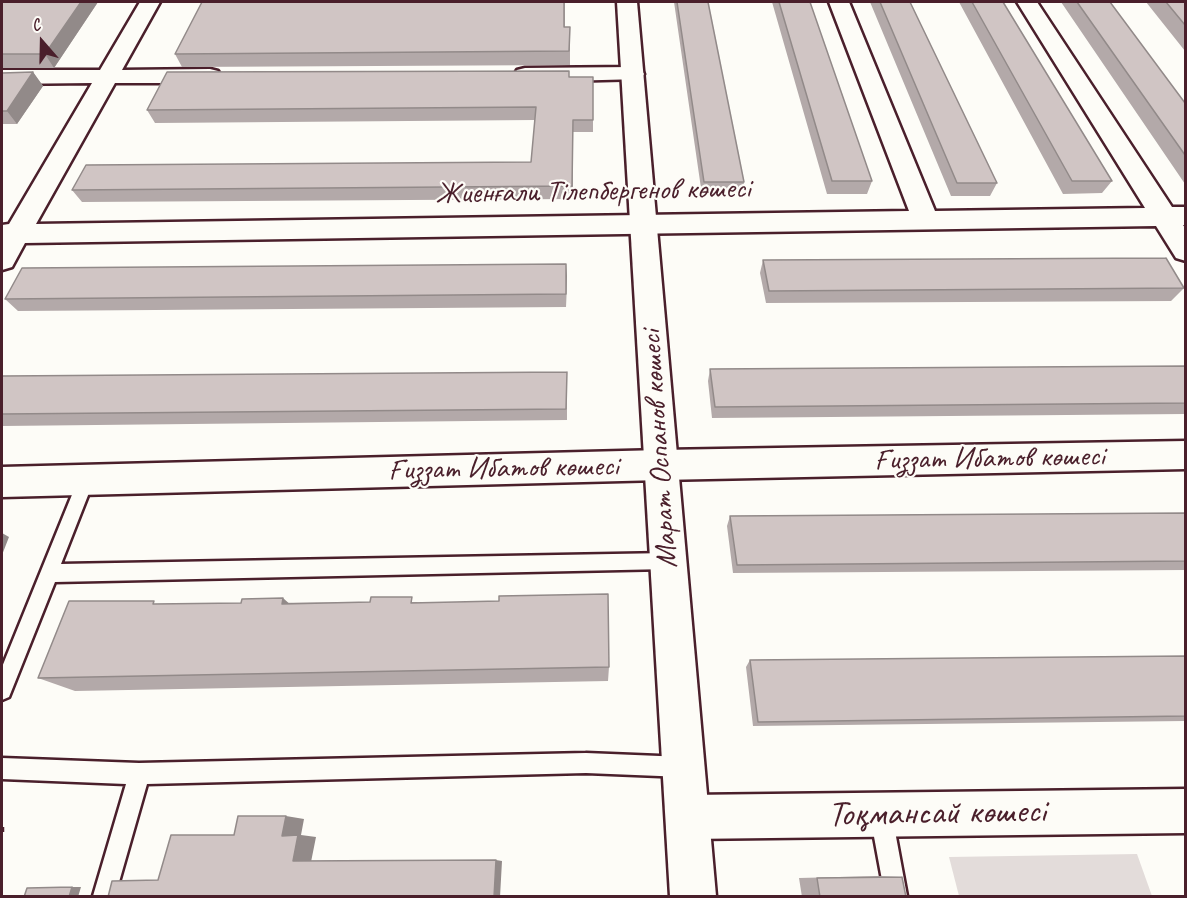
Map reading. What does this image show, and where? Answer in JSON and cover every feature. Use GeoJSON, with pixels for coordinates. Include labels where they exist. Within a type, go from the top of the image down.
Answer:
{"type":"FeatureCollection","features":[{"type":"Feature","properties":{"kind":"street"},"geometry":{"type":"LineString","coordinates":[[2,260],[9,234],[108,76],[150,2]]}},
{"type":"Feature","properties":{"kind":"street","name":"Марат Оспанов көшесі"},"geometry":{"type":"LineString","coordinates":[[627,2],[693,897]]}},
{"type":"Feature","properties":{"kind":"street"},"geometry":{"type":"LineString","coordinates":[[839,2],[926,220]]}},
{"type":"Feature","properties":{"kind":"street"},"geometry":{"type":"LineString","coordinates":[[1027,2],[1175,216],[1185,251]]}},
{"type":"Feature","properties":{"kind":"street"},"geometry":{"type":"LineString","coordinates":[[501,75],[633,74]]}},
{"type":"Feature","properties":{"kind":"street"},"geometry":{"type":"LineString","coordinates":[[2,77],[227,76]]}},
{"type":"Feature","properties":{"kind":"street","name":"Жиенғали Тілепбергенов көшесі"},"geometry":{"type":"LineString","coordinates":[[9,234],[1175,216]]}},
{"type":"Feature","properties":{"kind":"street","name":"Ғиззат Ибатов көшесі"},"geometry":{"type":"LineString","coordinates":[[2,482],[661,465],[1185,455]]}},
{"type":"Feature","properties":{"kind":"street","name":"Тоқмансай көшесі"},"geometry":{"type":"LineString","coordinates":[[688,817],[1185,811]]}},
{"type":"Feature","properties":{"kind":"lane"},"geometry":{"type":"LineString","coordinates":[[2,690],[10,646],[48,573],[86,480]]}},
{"type":"Feature","properties":{"kind":"lane"},"geometry":{"type":"LineString","coordinates":[[48,573],[668,561]]}},
{"type":"Feature","properties":{"kind":"lane"},"geometry":{"type":"LineString","coordinates":[[2,769],[139,774],[586,763],[684,767]]}},
{"type":"Feature","properties":{"kind":"lane"},"geometry":{"type":"LineString","coordinates":[[104,897],[139,774]]}},
{"type":"Feature","properties":{"kind":"lane"},"geometry":{"type":"LineString","coordinates":[[881,814],[896,897]]}},
{"type":"Feature","properties":{"kind":"path"},"geometry":{"type":"LineString","coordinates":[[2,827],[2,836]]}},
{"type":"Feature","properties":{"kind":"shaded area"},"geometry":{"type":"Polygon","coordinates":[[[1137,854],[1152,896],[959,896],[949,857],[1137,854]]]}},
{"type":"Feature","properties":{"kind":"building"},"geometry":{"type":"Polygon","coordinates":[[[2,2],[81,2],[45,54],[2,54],[2,2]]]}},
{"type":"Feature","properties":{"kind":"building"},"geometry":{"type":"Polygon","coordinates":[[[202,2],[564,2],[564,27],[570,27],[569,51],[175,54],[202,2]]]}},
{"type":"Feature","properties":{"kind":"building"},"geometry":{"type":"Polygon","coordinates":[[[677,2],[708,2],[744,182],[704,182],[677,2]]]}},
{"type":"Feature","properties":{"kind":"building"},"geometry":{"type":"Polygon","coordinates":[[[779,2],[810,2],[872,181],[832,181],[779,2]]]}},
{"type":"Feature","properties":{"kind":"building"},"geometry":{"type":"Polygon","coordinates":[[[880,2],[910,2],[997,183],[957,183],[880,2]]]}},
{"type":"Feature","properties":{"kind":"building"},"geometry":{"type":"Polygon","coordinates":[[[972,2],[1003,2],[1112,181],[1072,181],[972,2]]]}},
{"type":"Feature","properties":{"kind":"building"},"geometry":{"type":"Polygon","coordinates":[[[1077,2],[1110,2],[1185,103],[1185,155],[1077,2]]]}},
{"type":"Feature","properties":{"kind":"building"},"geometry":{"type":"Polygon","coordinates":[[[1166,2],[1185,2],[1185,25],[1166,2]]]}},
{"type":"Feature","properties":{"kind":"building"},"geometry":{"type":"Polygon","coordinates":[[[569,71],[569,77],[593,77],[593,120],[573,120],[572,186],[72,190],[86,165],[531,162],[536,107],[147,110],[167,72],[569,71]]]}},
{"type":"Feature","properties":{"kind":"building"},"geometry":{"type":"Polygon","coordinates":[[[33,72],[7,111],[2,111],[2,73],[33,72]]]}},
{"type":"Feature","properties":{"kind":"building"},"geometry":{"type":"Polygon","coordinates":[[[1166,258],[1184,288],[769,291],[763,260],[1166,258]]]}},
{"type":"Feature","properties":{"kind":"building"},"geometry":{"type":"Polygon","coordinates":[[[566,264],[566,294],[5,299],[22,268],[566,264]]]}},
{"type":"Feature","properties":{"kind":"building"},"geometry":{"type":"Polygon","coordinates":[[[1185,366],[1185,403],[715,407],[710,369],[1185,366]]]}},
{"type":"Feature","properties":{"kind":"building"},"geometry":{"type":"Polygon","coordinates":[[[567,372],[566,409],[2,414],[2,376],[567,372]]]}},
{"type":"Feature","properties":{"kind":"building"},"geometry":{"type":"Polygon","coordinates":[[[1185,513],[1185,561],[737,565],[730,516],[1185,513]]]}},
{"type":"Feature","properties":{"kind":"building"},"geometry":{"type":"Polygon","coordinates":[[[608,594],[609,667],[38,678],[69,601],[154,601],[153,604],[241,603],[242,599],[283,598],[282,604],[370,602],[371,597],[412,597],[411,603],[499,601],[499,596],[608,594]]]}},
{"type":"Feature","properties":{"kind":"building"},"geometry":{"type":"Polygon","coordinates":[[[1185,656],[1185,716],[758,722],[750,660],[1185,656]]]}},
{"type":"Feature","properties":{"kind":"building"},"geometry":{"type":"Polygon","coordinates":[[[238,816],[286,816],[282,836],[298,835],[293,861],[496,860],[494,897],[108,897],[112,881],[158,880],[171,835],[234,835],[238,816]]]}},
{"type":"Feature","properties":{"kind":"building"},"geometry":{"type":"Polygon","coordinates":[[[902,877],[906,897],[820,897],[817,878],[902,877]]]}},
{"type":"Feature","properties":{"kind":"building"},"geometry":{"type":"Polygon","coordinates":[[[72,887],[69,897],[24,897],[27,888],[72,887]]]}}]}
